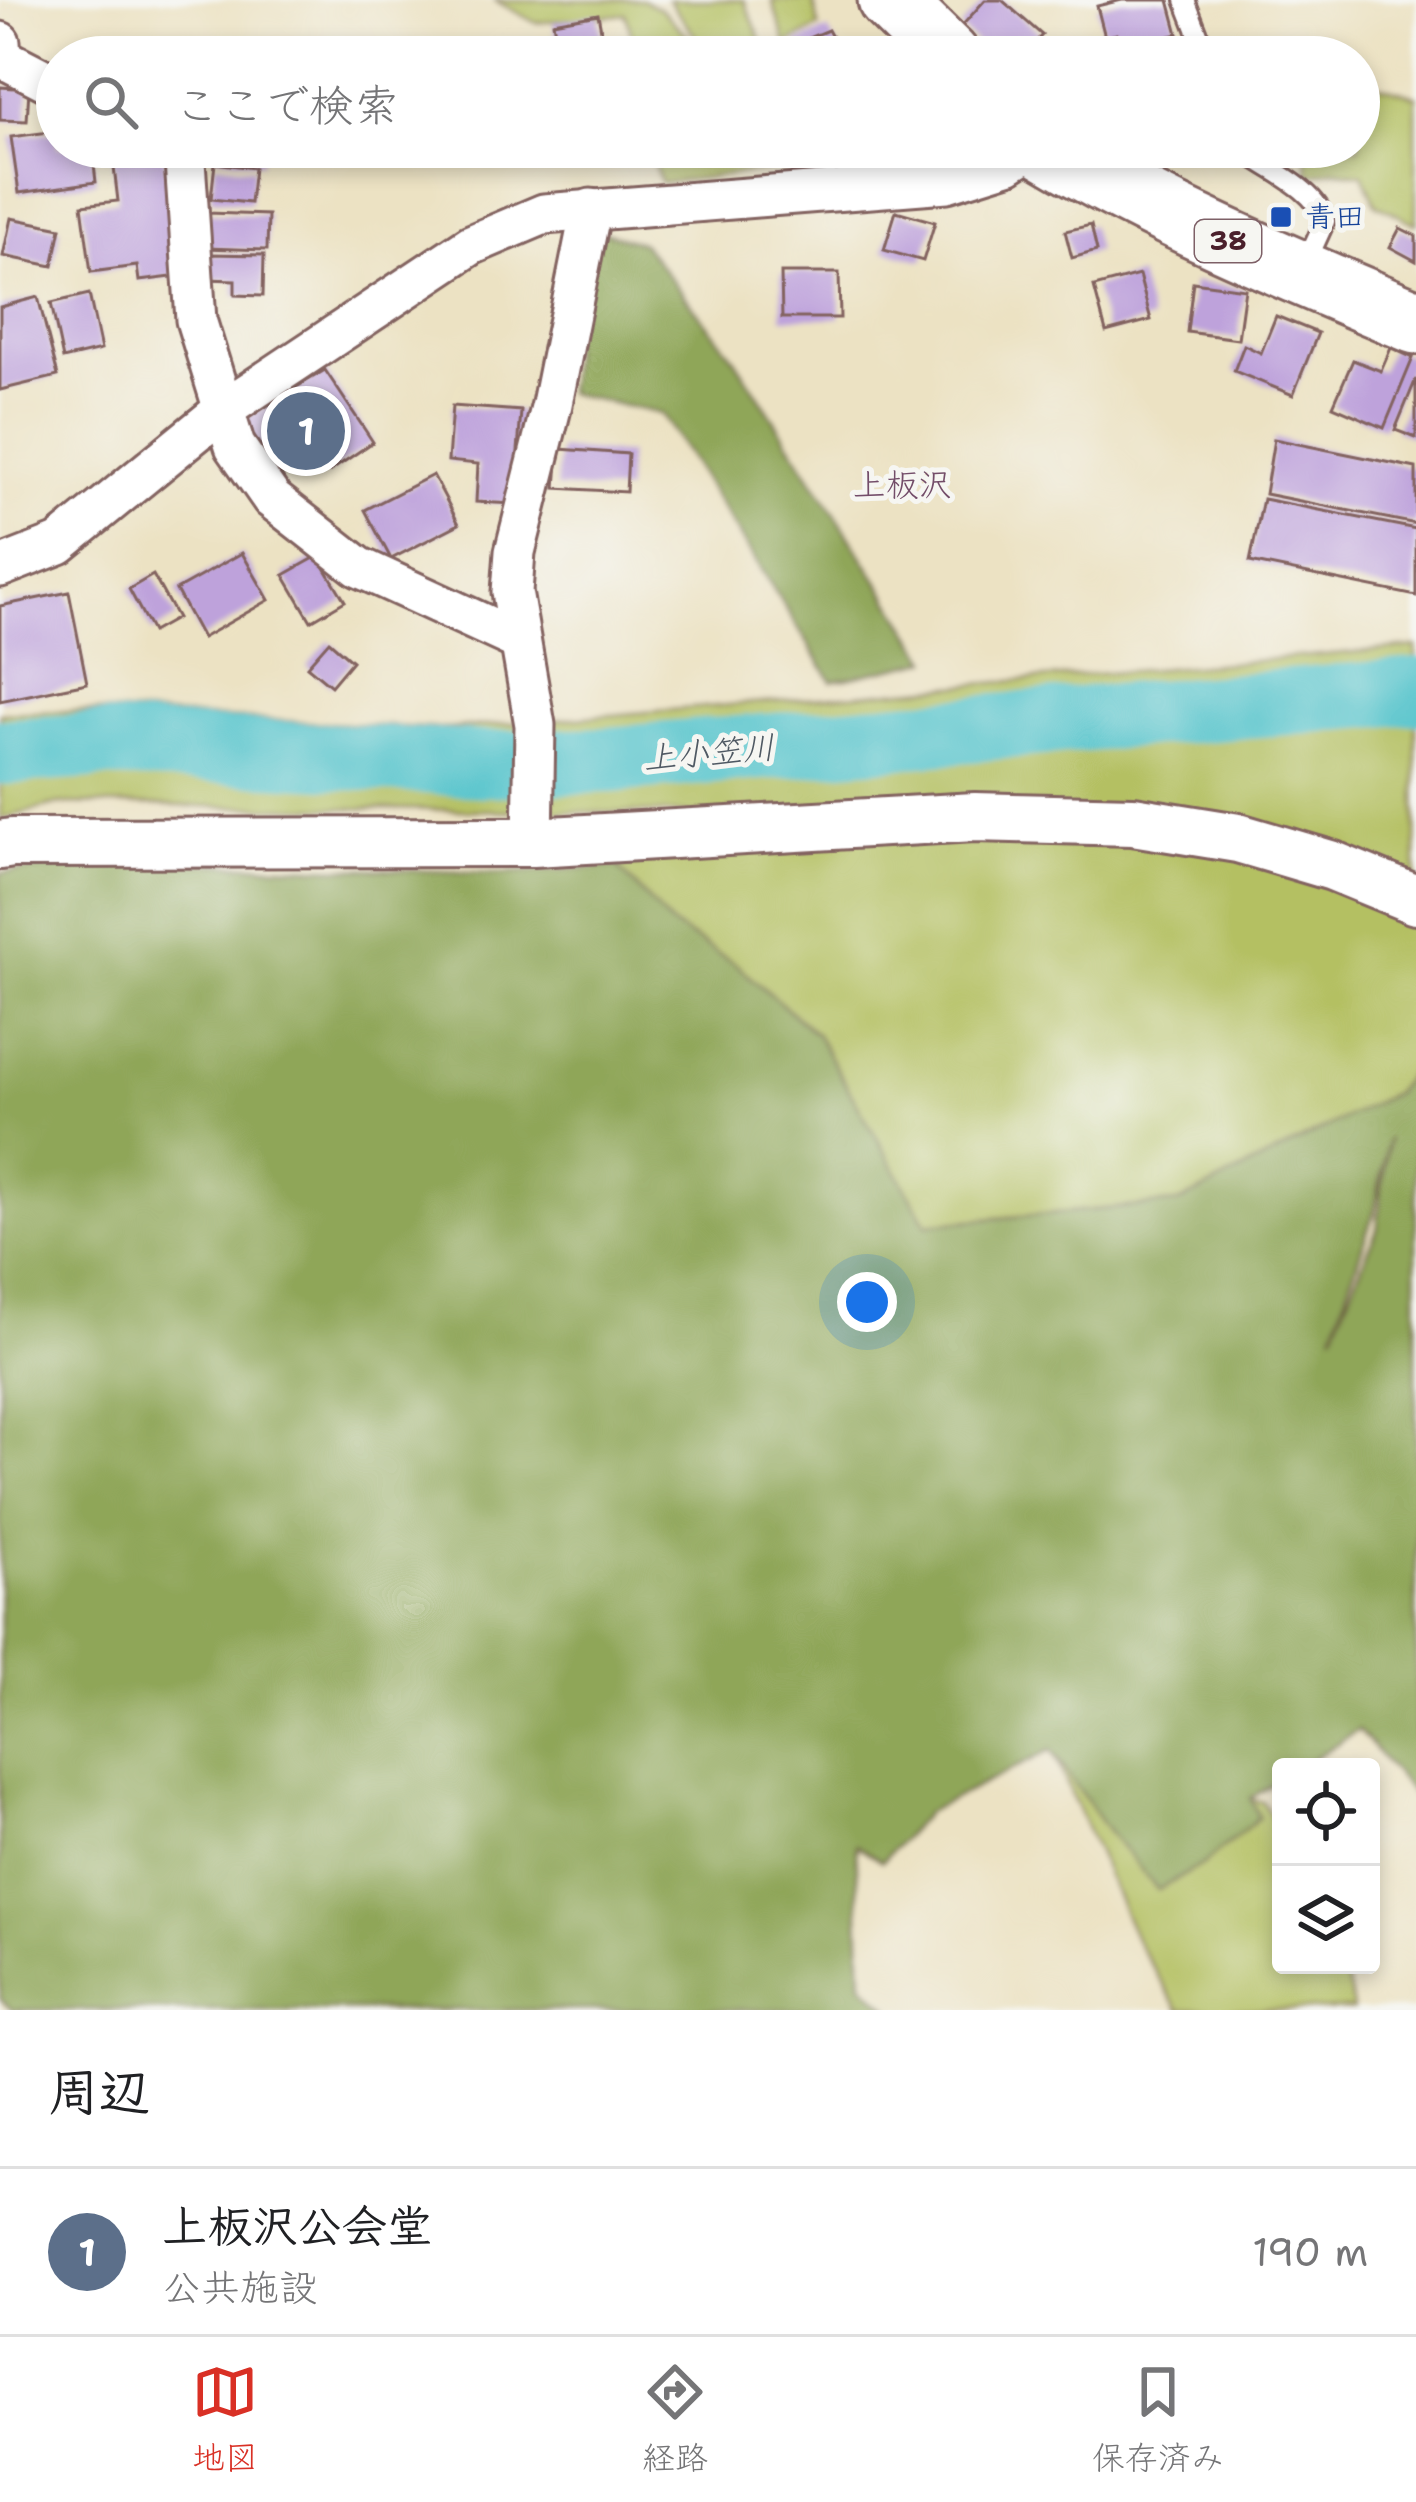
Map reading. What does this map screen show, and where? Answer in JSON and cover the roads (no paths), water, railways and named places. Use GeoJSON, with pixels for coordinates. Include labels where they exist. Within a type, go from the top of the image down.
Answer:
{"type":"FeatureCollection","features":[{"type":"Feature","properties":{"kind":"main road"},"geometry":{"type":"LineString","coordinates":[[890,0],[926,36]]}},
{"type":"Feature","properties":{"kind":"main road","name":"38"},"geometry":{"type":"LineString","coordinates":[[1081,168],[1217,237],[1416,322]]}},
{"type":"Feature","properties":{"kind":"street"},"geometry":{"type":"LineString","coordinates":[[0,42],[1,57],[36,75]]}},
{"type":"Feature","properties":{"kind":"street"},"geometry":{"type":"LineString","coordinates":[[185,168],[196,320],[235,446],[272,499],[359,567],[520,641]]}},
{"type":"Feature","properties":{"kind":"street"},"geometry":{"type":"LineString","coordinates":[[0,568],[59,544],[223,410],[471,245],[544,214],[947,182],[992,168]]}},
{"type":"Feature","properties":{"kind":"street"},"geometry":{"type":"LineString","coordinates":[[533,842],[535,725],[512,592],[514,552],[552,404],[592,209]]}},
{"type":"Feature","properties":{"kind":"street"},"geometry":{"type":"LineString","coordinates":[[0,845],[533,842],[975,817],[1133,821],[1238,838],[1333,866],[1416,900]]}},
{"type":"Feature","properties":{"kind":"lane"},"geometry":{"type":"LineString","coordinates":[[1185,0],[1199,36]]}},
{"type":"Feature","properties":{"kind":"lane"},"geometry":{"type":"LineString","coordinates":[[1272,168],[1324,214],[1301,274]]}},
{"type":"Feature","properties":{"kind":"waterway","name":"上小笠川"},"geometry":{"type":"LineString","coordinates":[[0,752],[106,745],[482,764],[610,760],[1416,691]]}},
{"type":"Feature","properties":{"kind":"place","name":"青田"},"geometry":{"type":"Point","coordinates":[1281,217]}},
{"type":"Feature","properties":{"kind":"place","name":"上板沢公会堂"},"geometry":{"type":"Point","coordinates":[306,431]}},
{"type":"Feature","properties":{"kind":"district","name":"上板沢"},"geometry":{"type":"Point","coordinates":[902,484]}}]}
